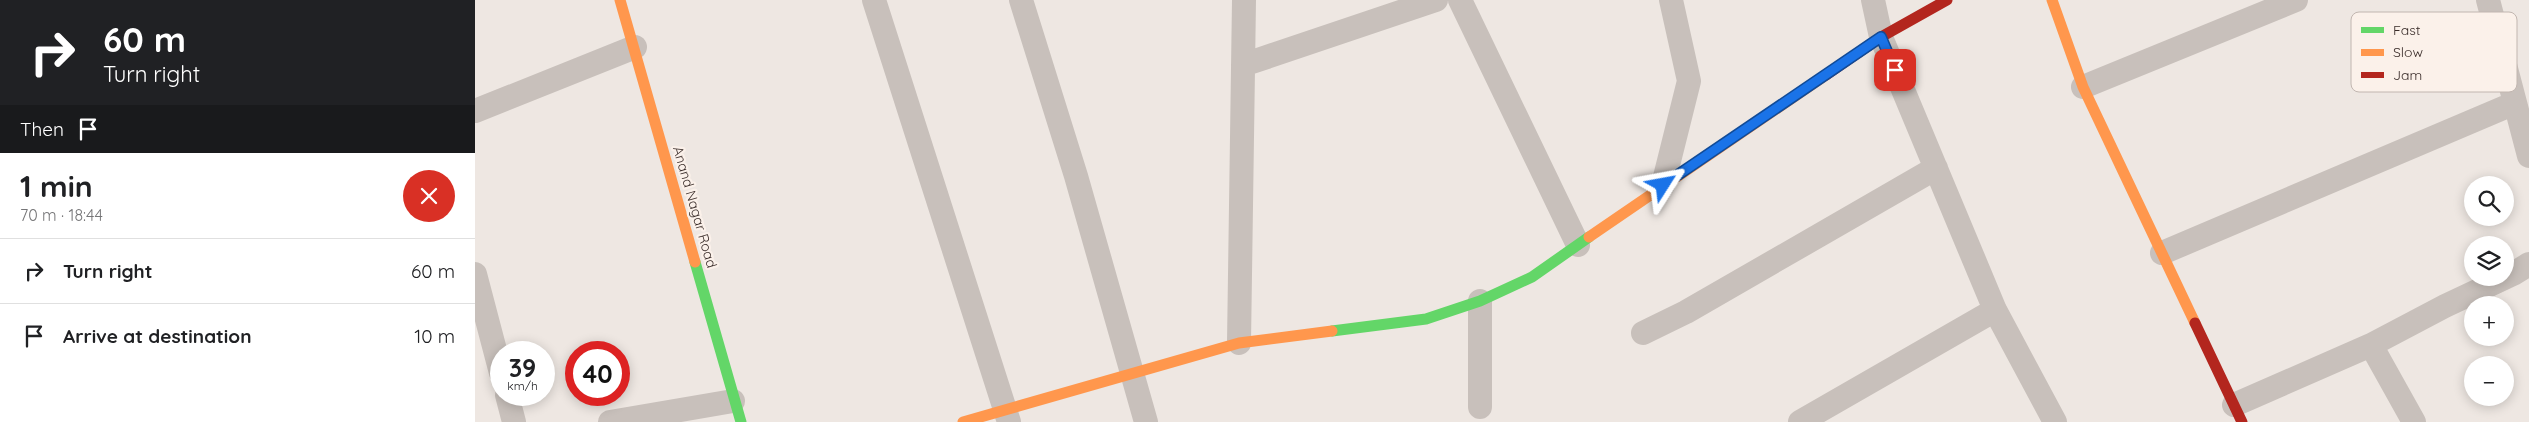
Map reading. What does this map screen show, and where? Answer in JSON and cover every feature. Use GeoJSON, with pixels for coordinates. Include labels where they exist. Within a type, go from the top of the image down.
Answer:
{"type":"FeatureCollection","features":[{"type":"Feature","properties":{"kind":"street","name":"Anand Nagar Road"},"geometry":{"type":"LineString","coordinates":[[620,0],[635,47],[737,412]]}},
{"type":"Feature","properties":{"kind":"street"},"geometry":{"type":"LineString","coordinates":[[874,0],[1007,416]]}},
{"type":"Feature","properties":{"kind":"street"},"geometry":{"type":"LineString","coordinates":[[1021,0],[1076,176],[1146,422]]}},
{"type":"Feature","properties":{"kind":"street"},"geometry":{"type":"LineString","coordinates":[[1239,343],[1244,0]]}},
{"type":"Feature","properties":{"kind":"street"},"geometry":{"type":"LineString","coordinates":[[1243,65],[1436,0]]}},
{"type":"Feature","properties":{"kind":"street"},"geometry":{"type":"LineString","coordinates":[[1460,0],[1578,245]]}},
{"type":"Feature","properties":{"kind":"street"},"geometry":{"type":"LineString","coordinates":[[1663,185],[1689,81],[1671,0]]}},
{"type":"Feature","properties":{"kind":"street"},"geometry":{"type":"LineString","coordinates":[[1873,0],[1881,37],[1995,310],[2055,422]]}},
{"type":"Feature","properties":{"kind":"street"},"geometry":{"type":"LineString","coordinates":[[963,422],[1007,416],[1131,374],[1239,343],[1426,319],[1480,301],[1532,277],[1663,185],[1881,37],[1947,0]]}},
{"type":"Feature","properties":{"kind":"street"},"geometry":{"type":"LineString","coordinates":[[2051,0],[2083,87],[2238,414],[2445,306],[2513,274],[2529,264]]}},
{"type":"Feature","properties":{"kind":"street"},"geometry":{"type":"LineString","coordinates":[[2083,87],[2296,0]]}},
{"type":"Feature","properties":{"kind":"street"},"geometry":{"type":"LineString","coordinates":[[475,111],[635,47]]}},
{"type":"Feature","properties":{"kind":"street"},"geometry":{"type":"LineString","coordinates":[[2512,92],[2529,156]]}},
{"type":"Feature","properties":{"kind":"street"},"geometry":{"type":"LineString","coordinates":[[2162,253],[2515,103]]}},
{"type":"Feature","properties":{"kind":"street"},"geometry":{"type":"LineString","coordinates":[[1643,333],[1686,312],[1936,168]]}},
{"type":"Feature","properties":{"kind":"street"},"geometry":{"type":"LineString","coordinates":[[475,274],[493,341]]}},
{"type":"Feature","properties":{"kind":"street"},"geometry":{"type":"LineString","coordinates":[[1480,301],[1480,407]]}},
{"type":"Feature","properties":{"kind":"street"},"geometry":{"type":"LineString","coordinates":[[1800,422],[1995,310]]}},
{"type":"Feature","properties":{"kind":"street"},"geometry":{"type":"LineString","coordinates":[[2371,344],[2414,422]]}},
{"type":"Feature","properties":{"kind":"street"},"geometry":{"type":"LineString","coordinates":[[510,406],[514,422]]}},
{"type":"Feature","properties":{"kind":"street"},"geometry":{"type":"LineString","coordinates":[[610,422],[737,412]]}},
{"type":"Feature","properties":{"kind":"traffic: fast"},"geometry":{"type":"LineString","coordinates":[[1332,331],[1426,319],[1480,301],[1532,277],[1589,237]]}},
{"type":"Feature","properties":{"kind":"traffic: fast"},"geometry":{"type":"LineString","coordinates":[[695,262],[741,422]]}},
{"type":"Feature","properties":{"kind":"traffic: slow"},"geometry":{"type":"LineString","coordinates":[[620,0],[695,262]]}},
{"type":"Feature","properties":{"kind":"traffic: slow"},"geometry":{"type":"LineString","coordinates":[[2052,0],[2083,87],[2195,323]]}},
{"type":"Feature","properties":{"kind":"traffic: slow"},"geometry":{"type":"LineString","coordinates":[[1589,237],[1826,75]]}},
{"type":"Feature","properties":{"kind":"traffic: slow"},"geometry":{"type":"LineString","coordinates":[[963,422],[1239,343],[1332,331]]}},
{"type":"Feature","properties":{"kind":"traffic: jam"},"geometry":{"type":"LineString","coordinates":[[1826,75],[1881,37],[1947,0]]}},
{"type":"Feature","properties":{"kind":"traffic: jam"},"geometry":{"type":"LineString","coordinates":[[2195,323],[2242,422]]}},
{"type":"Feature","properties":{"kind":"route"},"geometry":{"type":"LineString","coordinates":[[1663,185],[1881,37],[1895,70]]}}]}
